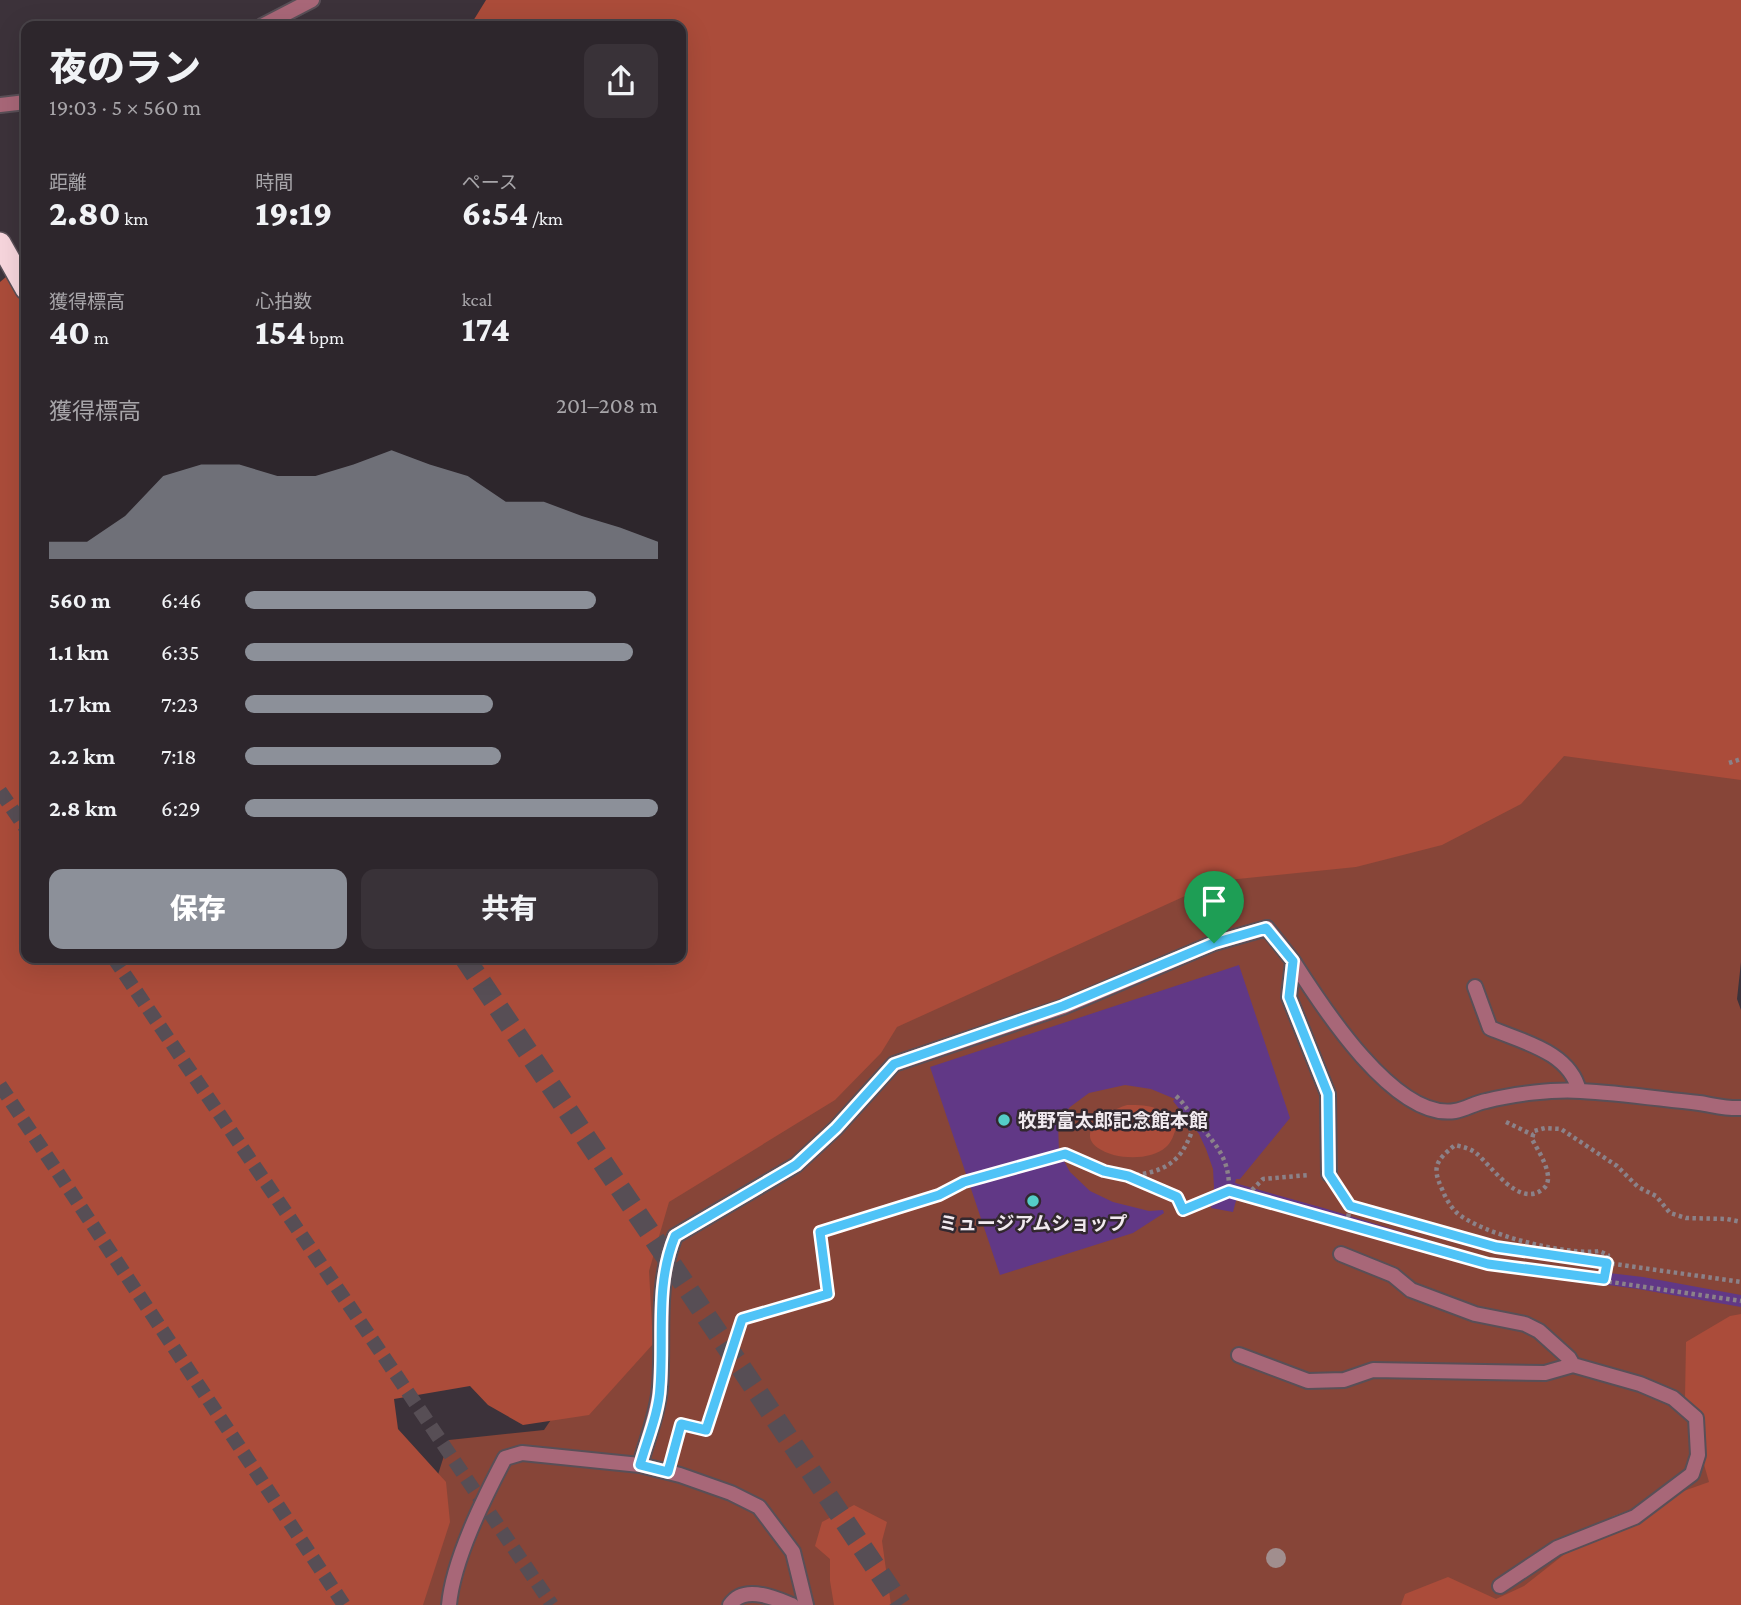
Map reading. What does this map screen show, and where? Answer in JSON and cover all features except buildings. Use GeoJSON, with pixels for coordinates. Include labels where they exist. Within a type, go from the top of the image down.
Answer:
{"type":"FeatureCollection","features":[{"type":"Feature","properties":{"kind":"highway"},"geometry":{"type":"LineString","coordinates":[[0,243],[21,280]]}},
{"type":"Feature","properties":{"kind":"street"},"geometry":{"type":"LineString","coordinates":[[272,21],[312,0]]}},
{"type":"Feature","properties":{"kind":"street"},"geometry":{"type":"LineString","coordinates":[[0,105],[21,103]]}},
{"type":"Feature","properties":{"kind":"street"},"geometry":{"type":"LineString","coordinates":[[640,1465],[660,1390],[662,1284],[669,1250],[675,1236],[796,1165],[836,1128],[894,1064],[1063,1006],[1214,943],[1266,928],[1364,1058],[1393,1088],[1428,1109],[1456,1111],[1485,1101],[1579,1091],[1741,1108]]}},
{"type":"Feature","properties":{"kind":"street"},"geometry":{"type":"LineString","coordinates":[[1293,961],[1289,997],[1328,1094],[1329,1174]]}},
{"type":"Feature","properties":{"kind":"street"},"geometry":{"type":"LineString","coordinates":[[1475,987],[1490,1028],[1556,1056],[1576,1077],[1579,1091]]}},
{"type":"Feature","properties":{"kind":"street"},"geometry":{"type":"LineString","coordinates":[[1340,1254],[1393,1275],[1411,1290],[1475,1314],[1525,1324],[1539,1331],[1573,1364]]}},
{"type":"Feature","properties":{"kind":"street"},"geometry":{"type":"LineString","coordinates":[[1239,1355],[1308,1381],[1344,1380],[1373,1370],[1545,1373],[1573,1364],[1640,1384],[1673,1398],[1696,1418],[1698,1455],[1692,1474],[1634,1517],[1557,1548],[1500,1586]]}},
{"type":"Feature","properties":{"kind":"street"},"geometry":{"type":"LineString","coordinates":[[449,1605],[451,1583],[492,1482],[505,1458],[522,1453],[640,1465],[731,1493],[759,1507],[793,1552],[806,1605]]}},
{"type":"Feature","properties":{"kind":"street"},"geometry":{"type":"LineString","coordinates":[[730,1605],[733,1600],[748,1594],[759,1594],[792,1605]]}},
{"type":"Feature","properties":{"kind":"path"},"geometry":{"type":"LineString","coordinates":[[1729,763],[1741,759]]}},
{"type":"Feature","properties":{"kind":"path"},"geometry":{"type":"LineString","coordinates":[[1176,1096],[1188,1106],[1190,1114],[1218,1146],[1230,1174],[1229,1191]]}},
{"type":"Feature","properties":{"kind":"path"},"geometry":{"type":"LineString","coordinates":[[1128,1176],[1151,1173],[1178,1158],[1192,1131],[1186,1122],[1190,1114]]}},
{"type":"Feature","properties":{"kind":"path"},"geometry":{"type":"LineString","coordinates":[[1604,1279],[1608,1255],[1599,1251],[1524,1243],[1469,1221],[1455,1211],[1436,1176],[1437,1164],[1442,1156],[1455,1145],[1469,1149],[1507,1184],[1534,1194],[1544,1189],[1548,1182],[1548,1171],[1532,1139],[1534,1131],[1545,1128],[1561,1129],[1617,1166],[1638,1187],[1656,1196],[1670,1213],[1686,1218],[1741,1222]]}},
{"type":"Feature","properties":{"kind":"path"},"geometry":{"type":"LineString","coordinates":[[668,1472],[681,1424],[706,1430],[742,1319],[828,1294],[820,1232],[939,1195],[964,1182],[1065,1154],[1177,1197],[1183,1210],[1229,1191],[1488,1264],[1741,1301]]}},
{"type":"Feature","properties":{"kind":"path"},"geometry":{"type":"LineString","coordinates":[[1247,1196],[1263,1179],[1329,1174],[1350,1206],[1496,1247],[1741,1282]]}},
{"type":"Feature","properties":{"kind":"path"},"geometry":{"type":"LineString","coordinates":[[1347,1224],[1350,1206]]}},
{"type":"Feature","properties":{"kind":"shaded area"},"geometry":{"type":"Polygon","coordinates":[[[486,0],[1741,0],[1741,780],[1564,756],[1521,804],[1442,845],[1356,867],[1218,881],[897,1027],[881,1053],[835,1100],[669,1202],[649,1271],[653,1344],[589,1415],[523,1425],[488,1405],[470,1386],[394,1399],[398,1429],[446,1482],[450,1522],[423,1605],[0,1605],[0,282],[21,266],[21,963],[686,963],[686,21],[473,21],[486,0]]]}},
{"type":"Feature","properties":{"kind":"shaded area"},"geometry":{"type":"Polygon","coordinates":[[[1564,726],[1741,772],[1741,962],[1737,999],[1741,1010],[1741,1605],[400,1605],[399,1597],[449,1440],[544,1430],[593,1358],[638,1207],[827,1050],[1564,726]]]}},
{"type":"Feature","properties":{"kind":"shaded area"},"geometry":{"type":"Polygon","coordinates":[[[1127,1105],[1150,1106],[1166,1115],[1176,1128],[1168,1145],[1159,1152],[1142,1157],[1123,1157],[1098,1148],[1091,1141],[1092,1128],[1105,1116],[1127,1105]]]}},
{"type":"Feature","properties":{"kind":"shaded area"},"geometry":{"type":"Polygon","coordinates":[[[1741,1314],[1741,1605],[1401,1605],[1405,1594],[1448,1577],[1496,1599],[1524,1586],[1613,1516],[1709,1482],[1685,1398],[1686,1342],[1730,1316],[1741,1314]]]}},
{"type":"Feature","properties":{"kind":"shaded area"},"geometry":{"type":"Polygon","coordinates":[[[854,1505],[887,1522],[882,1541],[891,1605],[834,1605],[830,1559],[815,1546],[822,1522],[854,1505]]]}},
{"type":"Feature","properties":{"kind":"tunnel"},"geometry":{"type":"LineString","coordinates":[[0,791],[21,822]]}},
{"type":"Feature","properties":{"kind":"tunnel"},"geometry":{"type":"LineString","coordinates":[[117,963],[552,1605]]}},
{"type":"Feature","properties":{"kind":"tunnel"},"geometry":{"type":"LineString","coordinates":[[468,963],[901,1605]]}},
{"type":"Feature","properties":{"kind":"tunnel"},"geometry":{"type":"LineString","coordinates":[[0,1085],[344,1605]]}},
{"type":"Feature","properties":{"kind":"place","name":"牧野富太郎記念館本館"},"geometry":{"type":"Point","coordinates":[1004,1120]}},
{"type":"Feature","properties":{"kind":"place","name":"ミュージアムショップ"},"geometry":{"type":"Point","coordinates":[1033,1201]}},
{"type":"Feature","properties":{"kind":"route"},"geometry":{"type":"LineString","coordinates":[[1266,928],[1293,961],[1289,997],[1328,1094],[1329,1174],[1350,1206],[1496,1247],[1607,1263],[1604,1279],[1488,1264],[1229,1191],[1183,1210],[1177,1197],[1065,1154],[964,1182],[939,1195],[820,1232],[828,1294],[742,1319],[706,1430],[681,1424],[668,1472],[640,1465],[660,1390],[662,1284],[669,1250],[675,1236],[796,1165],[836,1128],[894,1064],[1063,1006],[1214,943],[1266,928]]}}]}
